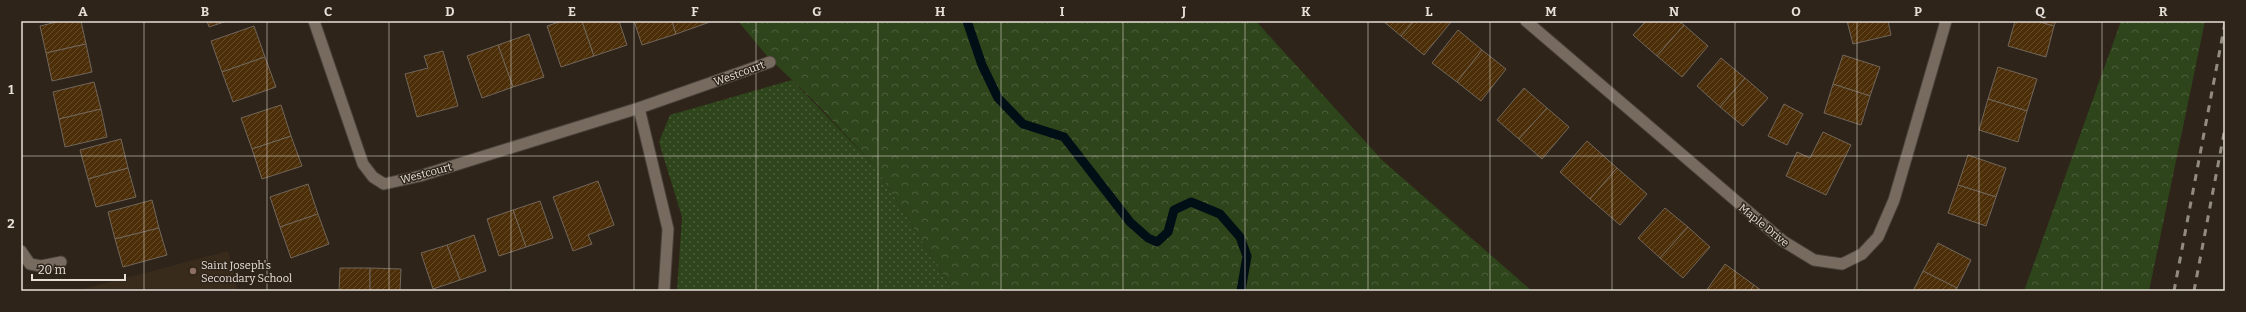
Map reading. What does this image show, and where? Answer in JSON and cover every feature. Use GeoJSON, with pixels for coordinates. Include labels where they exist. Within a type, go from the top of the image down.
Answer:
{"type":"FeatureCollection","features":[{"type":"Feature","properties":{"kind":"street","name":"Westcourt"},"geometry":{"type":"LineString","coordinates":[[314,21],[363,164],[373,177],[384,184],[420,176],[639,108],[770,62]]}},
{"type":"Feature","properties":{"kind":"street","name":"Maple Drive"},"geometry":{"type":"LineString","coordinates":[[1526,21],[1783,241],[1814,260],[1842,264],[1862,254],[1878,237],[1888,212],[1946,21]]}},
{"type":"Feature","properties":{"kind":"street"},"geometry":{"type":"LineString","coordinates":[[639,108],[668,229],[664,291]]}},
{"type":"Feature","properties":{"kind":"street"},"geometry":{"type":"LineString","coordinates":[[21,251],[30,264],[41,266],[62,262]]}},
{"type":"Feature","properties":{"kind":"shaded area","name":"Saint Joseph's Secondary School"},"geometry":{"type":"Polygon","coordinates":[[[228,251],[238,291],[76,291],[228,251]]]}},
{"type":"Feature","properties":{"kind":"green space"},"geometry":{"type":"Polygon","coordinates":[[[738,21],[1256,21],[1382,160],[1532,291],[953,291],[875,166],[816,103],[767,56],[738,21]]]}},
{"type":"Feature","properties":{"kind":"green space"},"geometry":{"type":"Polygon","coordinates":[[[2121,21],[2205,21],[2149,291],[2024,291],[2121,21]]]}},
{"type":"Feature","properties":{"kind":"green space"},"geometry":{"type":"Polygon","coordinates":[[[792,80],[875,166],[953,291],[677,291],[682,217],[659,142],[670,115],[792,80]]]}},
{"type":"Feature","properties":{"kind":"building"},"geometry":{"type":"Polygon","coordinates":[[[61,21],[81,21],[86,44],[46,53],[40,26],[61,21]]]}},
{"type":"Feature","properties":{"kind":"building"},"geometry":{"type":"Polygon","coordinates":[[[207,21],[227,21],[209,27],[207,21]]]}},
{"type":"Feature","properties":{"kind":"building"},"geometry":{"type":"Polygon","coordinates":[[[562,21],[582,21],[594,56],[561,67],[547,26],[562,21]]]}},
{"type":"Feature","properties":{"kind":"building"},"geometry":{"type":"Polygon","coordinates":[[[582,21],[619,21],[627,45],[594,56],[582,21]]]}},
{"type":"Feature","properties":{"kind":"building"},"geometry":{"type":"Polygon","coordinates":[[[634,21],[672,21],[676,34],[642,45],[634,21]]]}},
{"type":"Feature","properties":{"kind":"building"},"geometry":{"type":"Polygon","coordinates":[[[672,21],[709,21],[710,22],[676,34],[672,21]]]}},
{"type":"Feature","properties":{"kind":"building"},"geometry":{"type":"Polygon","coordinates":[[[1383,21],[1414,21],[1401,36],[1383,21]]]}},
{"type":"Feature","properties":{"kind":"building"},"geometry":{"type":"Polygon","coordinates":[[[1414,21],[1451,22],[1424,55],[1401,36],[1414,21]]]}},
{"type":"Feature","properties":{"kind":"building"},"geometry":{"type":"Polygon","coordinates":[[[1646,21],[1679,21],[1684,25],[1657,56],[1633,35],[1646,21]]]}},
{"type":"Feature","properties":{"kind":"building"},"geometry":{"type":"Polygon","coordinates":[[[1847,21],[1888,21],[1891,35],[1853,44],[1847,21]]]}},
{"type":"Feature","properties":{"kind":"building"},"geometry":{"type":"Polygon","coordinates":[[[2015,21],[2037,21],[2054,26],[2046,57],[2008,46],[2015,21]]]}},
{"type":"Feature","properties":{"kind":"building"},"geometry":{"type":"Polygon","coordinates":[[[2037,21],[2056,21],[2054,26],[2037,21]]]}},
{"type":"Feature","properties":{"kind":"building"},"geometry":{"type":"Polygon","coordinates":[[[1684,25],[1708,46],[1682,77],[1657,56],[1684,25]]]}},
{"type":"Feature","properties":{"kind":"building"},"geometry":{"type":"Polygon","coordinates":[[[254,26],[265,57],[222,72],[211,41],[254,26]]]}},
{"type":"Feature","properties":{"kind":"building"},"geometry":{"type":"Polygon","coordinates":[[[1458,30],[1482,50],[1457,82],[1432,63],[1458,30]]]}},
{"type":"Feature","properties":{"kind":"building"},"geometry":{"type":"Polygon","coordinates":[[[529,34],[544,77],[513,87],[498,45],[529,34]]]}},
{"type":"Feature","properties":{"kind":"building"},"geometry":{"type":"Polygon","coordinates":[[[86,44],[92,72],[52,81],[46,53],[86,44]]]}},
{"type":"Feature","properties":{"kind":"building"},"geometry":{"type":"Polygon","coordinates":[[[498,45],[513,87],[482,98],[467,56],[498,45]]]}},
{"type":"Feature","properties":{"kind":"building"},"geometry":{"type":"Polygon","coordinates":[[[1482,50],[1506,69],[1481,101],[1457,82],[1482,50]]]}},
{"type":"Feature","properties":{"kind":"building"},"geometry":{"type":"Polygon","coordinates":[[[443,51],[458,106],[417,117],[405,74],[428,68],[424,56],[443,51]]]}},
{"type":"Feature","properties":{"kind":"building"},"geometry":{"type":"Polygon","coordinates":[[[1843,55],[1880,67],[1870,96],[1833,84],[1843,55]]]}},
{"type":"Feature","properties":{"kind":"building"},"geometry":{"type":"Polygon","coordinates":[[[265,57],[276,87],[233,102],[222,72],[265,57]]]}},
{"type":"Feature","properties":{"kind":"building"},"geometry":{"type":"Polygon","coordinates":[[[1721,58],[1745,78],[1720,107],[1697,86],[1721,58]]]}},
{"type":"Feature","properties":{"kind":"building"},"geometry":{"type":"Polygon","coordinates":[[[1998,67],[2037,79],[2027,111],[1988,99],[1998,67]]]}},
{"type":"Feature","properties":{"kind":"building"},"geometry":{"type":"Polygon","coordinates":[[[1745,78],[1768,98],[1743,126],[1720,107],[1745,78]]]}},
{"type":"Feature","properties":{"kind":"building"},"geometry":{"type":"Polygon","coordinates":[[[94,82],[101,109],[59,119],[53,92],[94,82]]]}},
{"type":"Feature","properties":{"kind":"building"},"geometry":{"type":"Polygon","coordinates":[[[1833,84],[1870,96],[1861,125],[1824,113],[1833,84]]]}},
{"type":"Feature","properties":{"kind":"building"},"geometry":{"type":"Polygon","coordinates":[[[1524,88],[1547,108],[1519,139],[1497,120],[1524,88]]]}},
{"type":"Feature","properties":{"kind":"building"},"geometry":{"type":"Polygon","coordinates":[[[1988,99],[2027,111],[2018,142],[1979,130],[1988,99]]]}},
{"type":"Feature","properties":{"kind":"building"},"geometry":{"type":"Polygon","coordinates":[[[1784,104],[1803,114],[1787,145],[1768,136],[1784,104]]]}},
{"type":"Feature","properties":{"kind":"building"},"geometry":{"type":"Polygon","coordinates":[[[281,105],[291,136],[252,149],[241,118],[281,105]]]}},
{"type":"Feature","properties":{"kind":"building"},"geometry":{"type":"Polygon","coordinates":[[[1547,108],[1569,127],[1542,159],[1519,139],[1547,108]]]}},
{"type":"Feature","properties":{"kind":"building"},"geometry":{"type":"Polygon","coordinates":[[[101,109],[107,137],[65,147],[59,119],[101,109]]]}},
{"type":"Feature","properties":{"kind":"building"},"geometry":{"type":"Polygon","coordinates":[[[1823,132],[1851,145],[1826,195],[1786,176],[1797,152],[1810,158],[1823,132]]]}},
{"type":"Feature","properties":{"kind":"building"},"geometry":{"type":"Polygon","coordinates":[[[291,136],[302,166],[262,179],[252,149],[291,136]]]}},
{"type":"Feature","properties":{"kind":"building"},"geometry":{"type":"Polygon","coordinates":[[[121,139],[128,168],[88,179],[80,150],[121,139]]]}},
{"type":"Feature","properties":{"kind":"building"},"geometry":{"type":"Polygon","coordinates":[[[1587,141],[1617,168],[1590,199],[1560,172],[1587,141]]]}},
{"type":"Feature","properties":{"kind":"building"},"geometry":{"type":"Polygon","coordinates":[[[1968,155],[2006,168],[1996,197],[1958,185],[1968,155]]]}},
{"type":"Feature","properties":{"kind":"building"},"geometry":{"type":"Polygon","coordinates":[[[128,168],[136,197],[96,207],[88,179],[128,168]]]}},
{"type":"Feature","properties":{"kind":"building"},"geometry":{"type":"Polygon","coordinates":[[[1617,168],[1647,194],[1620,225],[1590,199],[1617,168]]]}},
{"type":"Feature","properties":{"kind":"building"},"geometry":{"type":"Polygon","coordinates":[[[598,181],[614,225],[588,235],[592,244],[573,251],[553,197],[598,181]]]}},
{"type":"Feature","properties":{"kind":"building"},"geometry":{"type":"Polygon","coordinates":[[[308,184],[318,214],[280,227],[270,197],[308,184]]]}},
{"type":"Feature","properties":{"kind":"building"},"geometry":{"type":"Polygon","coordinates":[[[1958,185],[1996,197],[1986,226],[1948,213],[1958,185]]]}},
{"type":"Feature","properties":{"kind":"building"},"geometry":{"type":"Polygon","coordinates":[[[152,200],[159,228],[115,239],[108,212],[152,200]]]}},
{"type":"Feature","properties":{"kind":"building"},"geometry":{"type":"Polygon","coordinates":[[[540,201],[553,238],[526,247],[513,210],[540,201]]]}},
{"type":"Feature","properties":{"kind":"building"},"geometry":{"type":"Polygon","coordinates":[[[1665,208],[1688,227],[1660,258],[1638,238],[1665,208]]]}},
{"type":"Feature","properties":{"kind":"building"},"geometry":{"type":"Polygon","coordinates":[[[513,210],[526,247],[499,256],[487,219],[513,210]]]}},
{"type":"Feature","properties":{"kind":"building"},"geometry":{"type":"Polygon","coordinates":[[[318,214],[329,244],[291,258],[280,227],[318,214]]]}},
{"type":"Feature","properties":{"kind":"building"},"geometry":{"type":"Polygon","coordinates":[[[1688,227],[1710,247],[1683,278],[1660,258],[1688,227]]]}},
{"type":"Feature","properties":{"kind":"building"},"geometry":{"type":"Polygon","coordinates":[[[159,228],[167,255],[123,267],[115,239],[159,228]]]}},
{"type":"Feature","properties":{"kind":"building"},"geometry":{"type":"Polygon","coordinates":[[[474,235],[486,271],[460,280],[447,245],[474,235]]]}},
{"type":"Feature","properties":{"kind":"building"},"geometry":{"type":"Polygon","coordinates":[[[1938,243],[1971,260],[1957,288],[1923,271],[1938,243]]]}},
{"type":"Feature","properties":{"kind":"building"},"geometry":{"type":"Polygon","coordinates":[[[447,245],[460,280],[433,289],[421,253],[447,245]]]}},
{"type":"Feature","properties":{"kind":"building"},"geometry":{"type":"Polygon","coordinates":[[[1725,264],[1754,285],[1750,291],[1706,291],[1725,264]]]}},
{"type":"Feature","properties":{"kind":"building"},"geometry":{"type":"Polygon","coordinates":[[[340,268],[370,268],[370,291],[339,291],[340,268]]]}},
{"type":"Feature","properties":{"kind":"building"},"geometry":{"type":"Polygon","coordinates":[[[370,268],[401,269],[400,291],[370,291],[370,268]]]}},
{"type":"Feature","properties":{"kind":"building"},"geometry":{"type":"Polygon","coordinates":[[[1923,271],[1957,288],[1956,291],[1913,291],[1923,271]]]}},
{"type":"Feature","properties":{"kind":"building"},"geometry":{"type":"Polygon","coordinates":[[[1754,285],[1762,291],[1750,291],[1754,285]]]}},
{"type":"Feature","properties":{"kind":"waterway"},"geometry":{"type":"LineString","coordinates":[[967,21],[982,65],[998,98],[1023,124],[1064,137],[1130,222],[1148,238],[1157,242],[1168,232],[1174,210],[1191,202],[1220,214],[1240,237],[1247,256],[1241,291]]}},
{"type":"Feature","properties":{"kind":"railway"},"geometry":{"type":"LineString","coordinates":[[2174,291],[2225,23]]}},
{"type":"Feature","properties":{"kind":"railway"},"geometry":{"type":"LineString","coordinates":[[2194,291],[2225,128]]}},
{"type":"Feature","properties":{"kind":"place","name":"Saint Joseph's Secondary School"},"geometry":{"type":"Point","coordinates":[193,271]}}]}
